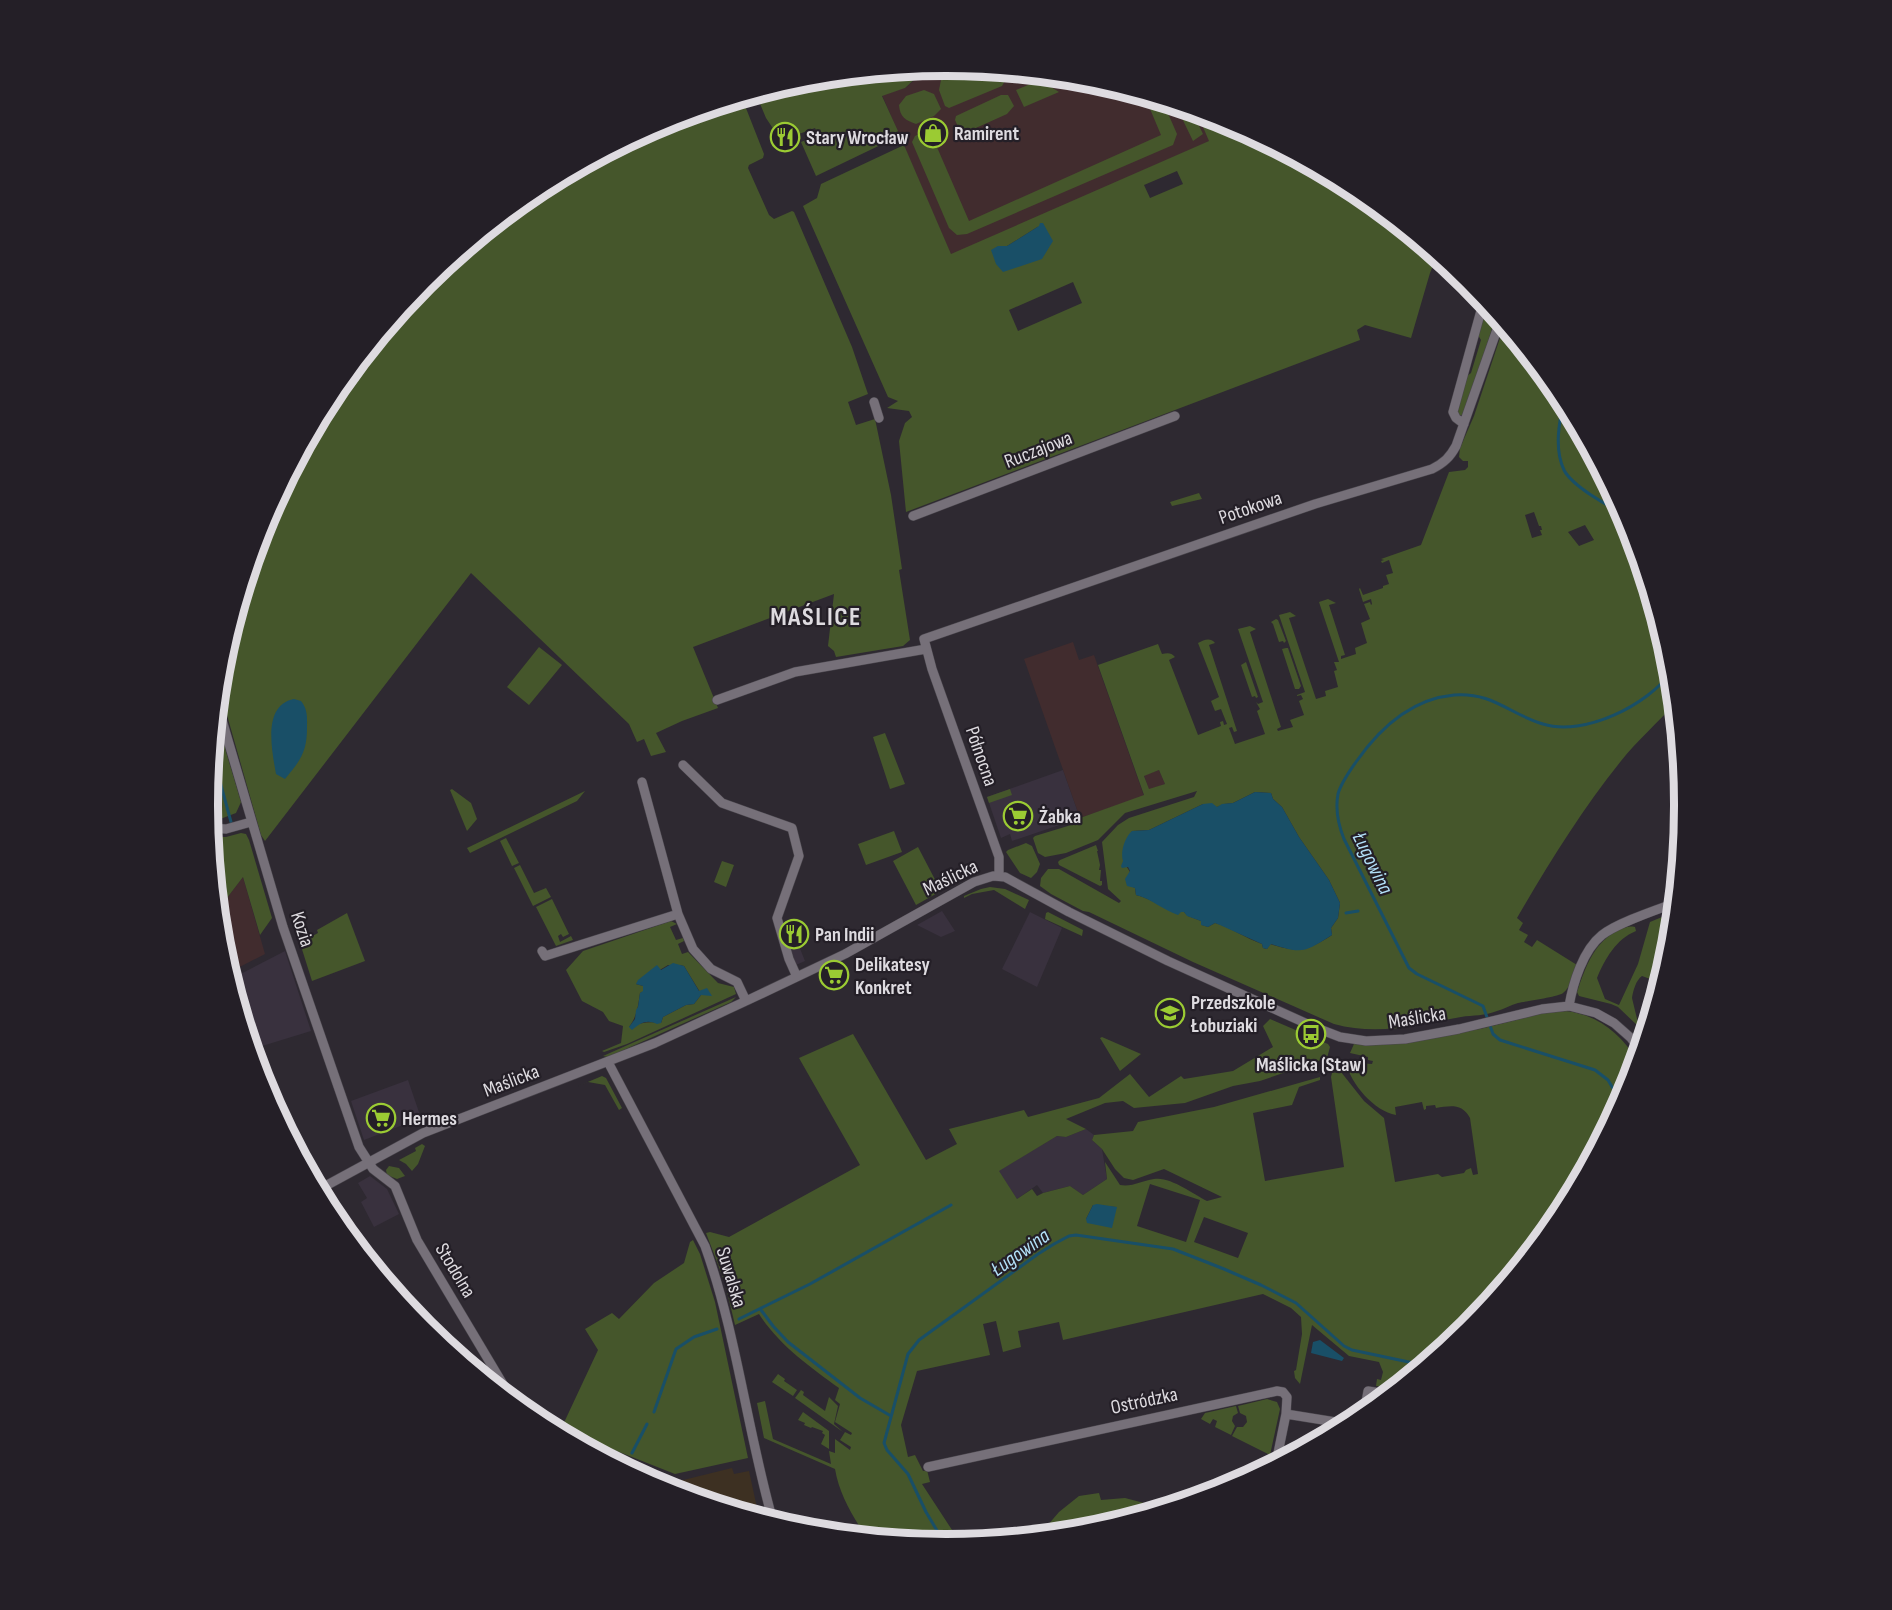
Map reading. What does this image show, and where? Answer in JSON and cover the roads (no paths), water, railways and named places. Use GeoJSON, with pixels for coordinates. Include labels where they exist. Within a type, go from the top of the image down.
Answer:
{"type":"FeatureCollection","features":[{"type":"Feature","properties":{"kind":"street"},"geometry":{"type":"LineString","coordinates":[[1464,424],[1456,418],[1453,412],[1481,311]]}},
{"type":"Feature","properties":{"kind":"street","name":"Potokowa"},"geometry":{"type":"LineString","coordinates":[[924,639],[1315,504],[1442,464],[1450,457],[1456,446],[1497,329]]}},
{"type":"Feature","properties":{"kind":"street"},"geometry":{"type":"LineString","coordinates":[[874,402],[879,418]]}},
{"type":"Feature","properties":{"kind":"street","name":"Ruczajowa"},"geometry":{"type":"LineString","coordinates":[[913,516],[1175,416]]}},
{"type":"Feature","properties":{"kind":"street","name":"Północna"},"geometry":{"type":"LineString","coordinates":[[924,639],[999,857],[999,876]]}},
{"type":"Feature","properties":{"kind":"street"},"geometry":{"type":"LineString","coordinates":[[717,700],[795,672],[926,649]]}},
{"type":"Feature","properties":{"kind":"street","name":"Kozia"},"geometry":{"type":"LineString","coordinates":[[223,722],[251,822],[295,960],[359,1147],[367,1162]]}},
{"type":"Feature","properties":{"kind":"street"},"geometry":{"type":"LineString","coordinates":[[683,765],[722,803],[792,828],[799,856],[777,918],[797,977]]}},
{"type":"Feature","properties":{"kind":"street"},"geometry":{"type":"LineString","coordinates":[[642,782],[678,914],[693,950],[711,969],[737,982],[746,1001]]}},
{"type":"Feature","properties":{"kind":"street"},"geometry":{"type":"LineString","coordinates":[[219,829],[226,830],[251,822]]}},
{"type":"Feature","properties":{"kind":"street","name":"Maślicka"},"geometry":{"type":"LineString","coordinates":[[325,1186],[423,1133],[655,1043],[845,954],[974,882],[999,876],[1013,881],[1072,914],[1168,961],[1275,1010],[1341,1037],[1366,1041],[1394,1040],[1450,1031],[1542,1009],[1569,1006],[1596,1013],[1614,1023],[1635,1043]]}},
{"type":"Feature","properties":{"kind":"street"},"geometry":{"type":"LineString","coordinates":[[1569,1006],[1572,991],[1588,952],[1598,939],[1613,928],[1667,906]]}},
{"type":"Feature","properties":{"kind":"street"},"geometry":{"type":"LineString","coordinates":[[542,951],[545,956],[678,914]]}},
{"type":"Feature","properties":{"kind":"street","name":"Suwalska"},"geometry":{"type":"LineString","coordinates":[[608,1062],[705,1246],[722,1300],[756,1460],[771,1512]]}},
{"type":"Feature","properties":{"kind":"street","name":"Stodolna"},"geometry":{"type":"LineString","coordinates":[[367,1162],[395,1186],[417,1240],[502,1382]]}},
{"type":"Feature","properties":{"kind":"street","name":"Ostródzka"},"geometry":{"type":"LineString","coordinates":[[928,1467],[1277,1391],[1283,1392],[1287,1397],[1286,1414]]}},
{"type":"Feature","properties":{"kind":"street"},"geometry":{"type":"LineString","coordinates":[[1366,1400],[1368,1391],[1376,1392]]}},
{"type":"Feature","properties":{"kind":"street"},"geometry":{"type":"LineString","coordinates":[[1278,1453],[1286,1414],[1334,1422]]}},
{"type":"Feature","properties":{"kind":"water"},"geometry":{"type":"Polygon","coordinates":[[[1043,223],[1053,241],[1042,259],[1003,272],[996,264],[991,250],[998,246],[1007,246],[1039,226],[1043,223]]]}},
{"type":"Feature","properties":{"kind":"water"},"geometry":{"type":"Polygon","coordinates":[[[294,699],[301,701],[306,711],[307,736],[302,756],[285,779],[276,774],[272,742],[273,719],[277,710],[284,703],[294,699]]]}},
{"type":"Feature","properties":{"kind":"water"},"geometry":{"type":"Polygon","coordinates":[[[1255,792],[1271,793],[1273,799],[1282,807],[1299,837],[1329,880],[1340,903],[1338,918],[1331,928],[1332,935],[1303,950],[1271,944],[1267,949],[1263,948],[1262,944],[1215,923],[1208,927],[1201,925],[1201,921],[1187,916],[1184,912],[1178,915],[1173,913],[1136,895],[1135,888],[1127,886],[1125,879],[1130,871],[1128,867],[1122,868],[1121,866],[1122,853],[1127,837],[1132,831],[1149,830],[1203,804],[1212,803],[1217,807],[1233,803],[1255,792]]]}},
{"type":"Feature","properties":{"kind":"water"},"geometry":{"type":"Polygon","coordinates":[[[673,963],[684,966],[699,991],[707,988],[712,996],[701,995],[694,1004],[686,1005],[663,1017],[661,1023],[644,1022],[632,1030],[629,1027],[635,1019],[640,993],[643,991],[643,986],[636,984],[638,980],[657,965],[661,970],[673,963]]]}},
{"type":"Feature","properties":{"kind":"water"},"geometry":{"type":"Polygon","coordinates":[[[1093,1205],[1117,1207],[1112,1228],[1087,1223],[1086,1219],[1093,1205]]]}},
{"type":"Feature","properties":{"kind":"water"},"geometry":{"type":"Polygon","coordinates":[[[1320,1340],[1344,1358],[1342,1361],[1311,1353],[1313,1342],[1320,1340]]]}},
{"type":"Feature","properties":{"kind":"waterway"},"geometry":{"type":"LineString","coordinates":[[1561,415],[1558,444],[1564,470],[1582,489],[1610,506]]}},
{"type":"Feature","properties":{"kind":"waterway","name":"Ługowina"},"geometry":{"type":"LineString","coordinates":[[1615,1092],[1608,1080],[1595,1070],[1500,1040],[1493,1034],[1483,1006],[1409,968],[1344,839],[1338,817],[1337,800],[1339,790],[1346,778],[1375,738],[1410,709],[1424,703],[1454,695],[1468,695],[1490,700],[1543,724],[1559,727],[1577,726],[1614,715],[1647,695],[1664,681]]}},
{"type":"Feature","properties":{"kind":"waterway"},"geometry":{"type":"LineString","coordinates":[[219,776],[231,822]]}},
{"type":"Feature","properties":{"kind":"waterway"},"geometry":{"type":"LineString","coordinates":[[1346,913],[1358,911]]}},
{"type":"Feature","properties":{"kind":"waterway"},"geometry":{"type":"LineString","coordinates":[[739,1319],[810,1284],[951,1205]]}},
{"type":"Feature","properties":{"kind":"waterway","name":"Ługowina"},"geometry":{"type":"LineString","coordinates":[[939,1534],[908,1474],[887,1450],[884,1443],[908,1354],[919,1340],[1038,1254],[1069,1236],[1076,1235],[1173,1249],[1261,1285],[1296,1303],[1344,1346],[1352,1350],[1414,1363]]}},
{"type":"Feature","properties":{"kind":"waterway"},"geometry":{"type":"LineString","coordinates":[[761,1310],[788,1342],[860,1398],[891,1416]]}},
{"type":"Feature","properties":{"kind":"waterway"},"geometry":{"type":"LineString","coordinates":[[654,1412],[676,1349],[694,1337],[717,1329]]}},
{"type":"Feature","properties":{"kind":"waterway"},"geometry":{"type":"LineString","coordinates":[[632,1453],[647,1424]]}},
{"type":"Feature","properties":{"kind":"place","name":"Ramirent"},"geometry":{"type":"Point","coordinates":[933,133]}},
{"type":"Feature","properties":{"kind":"place","name":"Stary Wrocław"},"geometry":{"type":"Point","coordinates":[785,137]}},
{"type":"Feature","properties":{"kind":"place","name":"Żabka"},"geometry":{"type":"Point","coordinates":[1018,816]}},
{"type":"Feature","properties":{"kind":"place","name":"Pan Indii"},"geometry":{"type":"Point","coordinates":[794,934]}},
{"type":"Feature","properties":{"kind":"place","name":"Delikatesy Konkret"},"geometry":{"type":"Point","coordinates":[834,975]}},
{"type":"Feature","properties":{"kind":"place","name":"Przedszkole Łobuziaki"},"geometry":{"type":"Point","coordinates":[1170,1013]}},
{"type":"Feature","properties":{"kind":"place","name":"Maślicka (Staw)"},"geometry":{"type":"Point","coordinates":[1311,1034]}},
{"type":"Feature","properties":{"kind":"place","name":"Hermes"},"geometry":{"type":"Point","coordinates":[381,1118]}},
{"type":"Feature","properties":{"kind":"district","name":"MAŚLICE"},"geometry":{"type":"Point","coordinates":[816,616]}}]}
